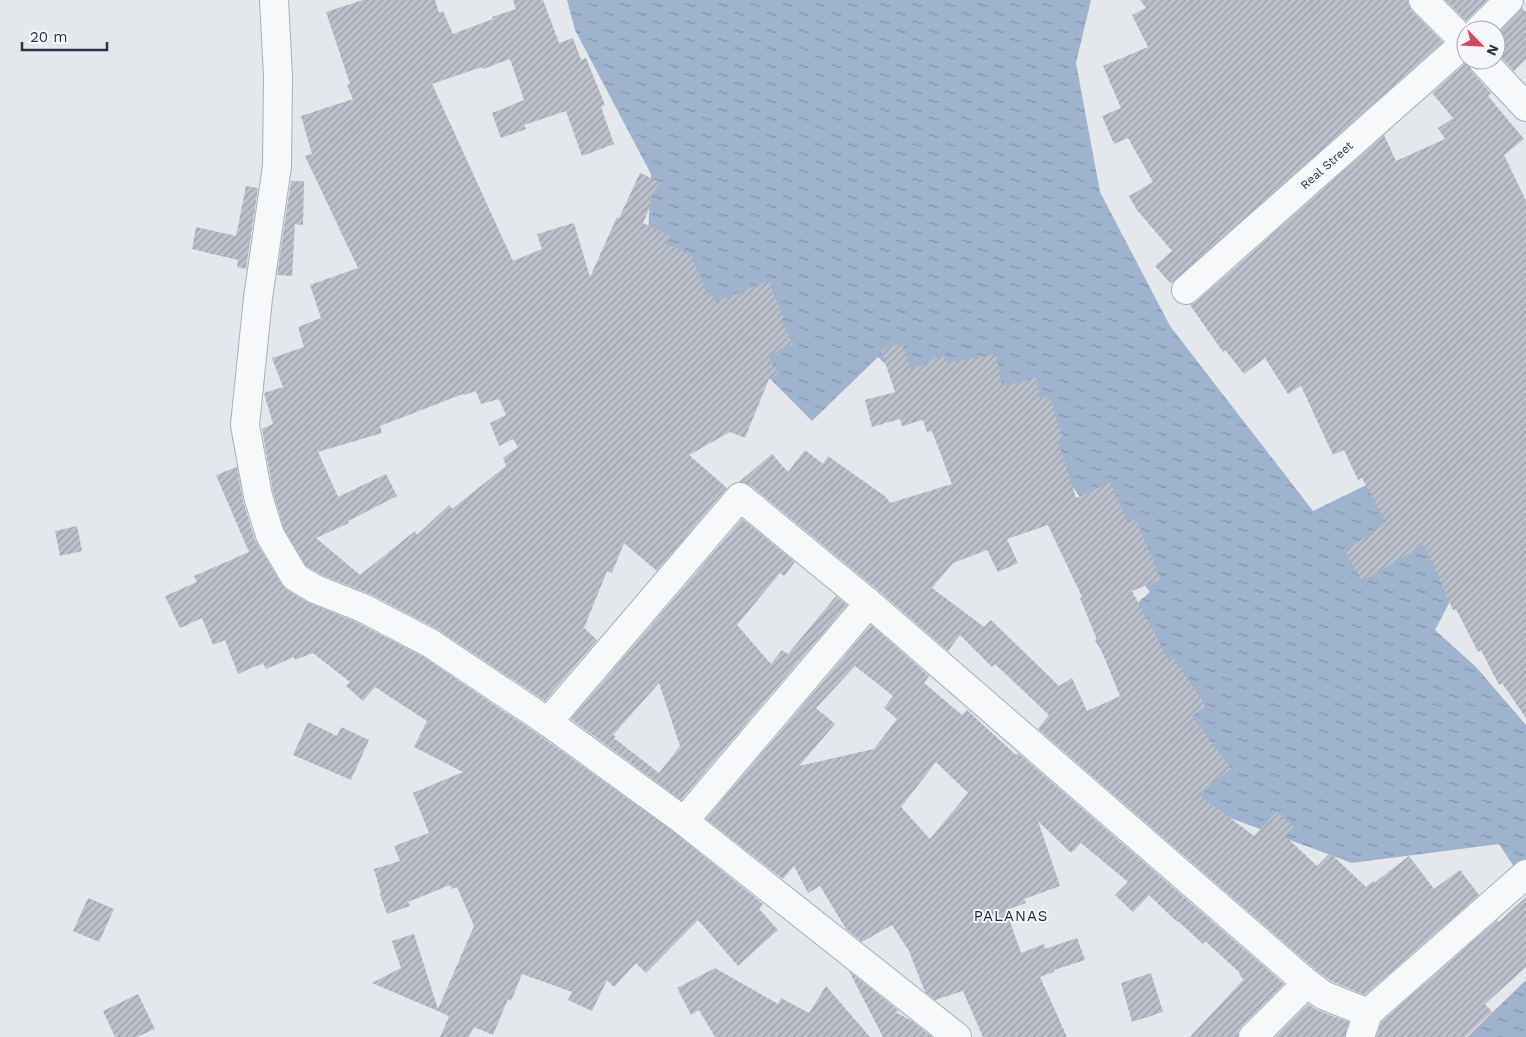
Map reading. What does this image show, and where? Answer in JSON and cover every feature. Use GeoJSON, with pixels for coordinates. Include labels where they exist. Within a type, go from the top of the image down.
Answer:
{"type":"FeatureCollection","features":[{"type":"Feature","properties":{"kind":"street"},"geometry":{"type":"LineString","coordinates":[[274,0],[278,76],[277,166],[258,298],[245,425],[258,496],[270,534],[295,577],[315,589],[363,608],[430,643],[548,722],[684,822],[957,1037]]}},
{"type":"Feature","properties":{"kind":"street"},"geometry":{"type":"LineString","coordinates":[[1424,0],[1456,33]]}},
{"type":"Feature","properties":{"kind":"street"},"geometry":{"type":"LineString","coordinates":[[1488,20],[1509,0]]}},
{"type":"Feature","properties":{"kind":"street","name":"Real Street"},"geometry":{"type":"LineString","coordinates":[[1186,290],[1456,52]]}},
{"type":"Feature","properties":{"kind":"street"},"geometry":{"type":"LineString","coordinates":[[1491,70],[1526,108]]}},
{"type":"Feature","properties":{"kind":"street"},"geometry":{"type":"LineString","coordinates":[[548,722],[740,496],[870,603],[1306,983],[1364,1025],[1526,874]]}},
{"type":"Feature","properties":{"kind":"street"},"geometry":{"type":"LineString","coordinates":[[684,822],[870,603]]}},
{"type":"Feature","properties":{"kind":"street"},"geometry":{"type":"LineString","coordinates":[[1253,1037],[1306,983]]}},
{"type":"Feature","properties":{"kind":"water"},"geometry":{"type":"Polygon","coordinates":[[[567,0],[1091,0],[1076,63],[1100,192],[1170,326],[1313,511],[1383,477],[1459,584],[1435,630],[1476,667],[1526,725],[1526,885],[1499,844],[1352,863],[1195,805],[1095,640],[1150,592],[1047,452],[912,389],[878,357],[812,421],[647,255],[651,174],[575,30],[567,0]]]}},
{"type":"Feature","properties":{"kind":"water"},"geometry":{"type":"Polygon","coordinates":[[[1526,980],[1526,1037],[1467,1037],[1526,980]]]}},
{"type":"Feature","properties":{"kind":"building"},"geometry":{"type":"Polygon","coordinates":[[[363,0],[435,0],[439,13],[443,11],[453,34],[516,9],[513,0],[543,0],[559,43],[573,38],[581,60],[586,58],[605,105],[601,107],[614,144],[582,156],[566,111],[524,125],[526,129],[501,138],[492,113],[524,100],[510,59],[432,84],[513,261],[542,249],[537,234],[574,223],[590,277],[617,217],[619,218],[640,173],[660,182],[650,201],[652,202],[643,223],[669,235],[665,243],[691,255],[707,294],[711,292],[716,302],[769,281],[784,319],[781,320],[793,344],[768,356],[778,374],[769,379],[745,438],[730,432],[689,455],[727,488],[657,571],[624,543],[612,573],[607,571],[584,628],[597,640],[545,701],[437,629],[370,594],[322,575],[306,566],[284,529],[273,492],[262,429],[273,424],[264,393],[283,387],[272,358],[304,347],[298,327],[321,318],[310,285],[358,268],[305,156],[312,154],[301,116],[353,99],[347,85],[350,84],[326,12],[363,0]],[[476,391],[463,394],[380,426],[382,433],[318,452],[338,497],[386,474],[397,496],[348,521],[349,523],[316,538],[360,575],[415,531],[417,535],[449,505],[452,509],[506,466],[503,458],[518,447],[513,439],[499,446],[490,423],[506,415],[499,399],[481,404],[476,391]]]}},
{"type":"Feature","properties":{"kind":"building"},"geometry":{"type":"Polygon","coordinates":[[[1140,0],[1408,0],[1412,11],[1443,42],[1170,283],[1155,266],[1172,251],[1137,210],[1129,196],[1153,182],[1128,138],[1114,144],[1102,116],[1121,108],[1103,66],[1148,47],[1132,15],[1146,8],[1140,0]]]}},
{"type":"Feature","properties":{"kind":"building"},"geometry":{"type":"Polygon","coordinates":[[[1445,0],[1487,0],[1467,20],[1445,0]]]}},
{"type":"Feature","properties":{"kind":"building"},"geometry":{"type":"Polygon","coordinates":[[[1522,8],[1526,12],[1526,59],[1514,71],[1506,63],[1506,25],[1522,8]]]}},
{"type":"Feature","properties":{"kind":"building"},"geometry":{"type":"Polygon","coordinates":[[[1458,70],[1471,70],[1491,93],[1488,96],[1524,139],[1504,155],[1526,201],[1526,718],[1502,683],[1499,685],[1481,650],[1478,652],[1456,609],[1453,610],[1424,545],[1362,581],[1344,550],[1371,534],[1370,532],[1386,522],[1362,478],[1358,480],[1344,450],[1333,455],[1301,386],[1288,394],[1265,358],[1244,374],[1225,350],[1223,352],[1190,305],[1196,302],[1384,135],[1396,161],[1445,139],[1438,128],[1453,118],[1432,93],[1458,70]]]}},
{"type":"Feature","properties":{"kind":"building"},"geometry":{"type":"Polygon","coordinates":[[[291,181],[304,181],[303,225],[295,224],[292,276],[277,275],[291,181]]]}},
{"type":"Feature","properties":{"kind":"building"},"geometry":{"type":"Polygon","coordinates":[[[246,186],[258,188],[246,269],[237,267],[238,260],[192,249],[196,227],[236,236],[246,186]]]}},
{"type":"Feature","properties":{"kind":"building"},"geometry":{"type":"Polygon","coordinates":[[[902,343],[911,370],[943,355],[947,363],[996,354],[1002,386],[1036,378],[1040,399],[1050,396],[1063,440],[1058,441],[1076,498],[1110,482],[1128,523],[1136,519],[1161,580],[1132,591],[1168,659],[1172,656],[1206,706],[1192,716],[1231,769],[1198,794],[1254,836],[1277,811],[1294,827],[1285,836],[1317,866],[1330,853],[1366,887],[1409,856],[1434,889],[1460,870],[1479,895],[1365,995],[1331,981],[1317,971],[1038,729],[1049,715],[995,664],[992,667],[960,635],[948,651],[879,591],[750,485],[739,482],[772,454],[788,472],[805,450],[823,464],[828,456],[886,497],[890,503],[952,484],[932,431],[927,432],[923,420],[902,426],[900,419],[872,427],[865,400],[895,392],[881,350],[902,343]],[[1048,525],[1007,539],[1018,563],[998,572],[987,550],[953,563],[932,588],[984,627],[991,620],[1059,686],[1072,678],[1087,711],[1120,696],[1080,598],[1082,597],[1048,525]]]}},
{"type":"Feature","properties":{"kind":"building"},"geometry":{"type":"Polygon","coordinates":[[[237,467],[243,501],[255,540],[282,585],[287,590],[309,603],[356,622],[422,656],[539,735],[675,833],[763,904],[759,909],[778,930],[738,966],[698,920],[646,973],[636,963],[614,987],[607,980],[592,1011],[568,1000],[572,992],[522,974],[511,1001],[508,999],[493,1035],[474,1027],[469,1037],[440,1037],[449,1017],[447,1015],[372,983],[401,968],[392,941],[414,934],[438,1009],[474,926],[457,887],[452,889],[450,885],[408,902],[410,906],[387,914],[374,869],[400,861],[394,846],[429,833],[413,793],[463,772],[414,747],[427,721],[375,687],[363,701],[346,686],[350,682],[313,653],[295,660],[294,657],[266,669],[263,663],[238,674],[225,640],[213,645],[202,618],[180,628],[165,596],[197,582],[194,576],[249,552],[216,475],[237,467]]]}},
{"type":"Feature","properties":{"kind":"building"},"geometry":{"type":"Polygon","coordinates":[[[742,519],[795,562],[784,576],[780,573],[737,625],[771,664],[782,650],[788,654],[836,596],[847,605],[681,800],[571,719],[742,519]],[[659,683],[613,735],[616,736],[614,738],[659,773],[680,746],[659,683]]]}},
{"type":"Feature","properties":{"kind":"building"},"geometry":{"type":"Polygon","coordinates":[[[77,526],[82,551],[60,556],[55,531],[77,526]]]}},
{"type":"Feature","properties":{"kind":"building"},"geometry":{"type":"Polygon","coordinates":[[[871,625],[929,676],[924,683],[962,715],[967,710],[1016,755],[1018,753],[1284,984],[1242,1026],[1238,1032],[1238,1037],[1190,1037],[1244,979],[1239,975],[1240,973],[1205,941],[1203,944],[1177,922],[1149,895],[1133,912],[1115,895],[1128,882],[1081,843],[1071,853],[1038,821],[1060,886],[1024,899],[1026,903],[1006,910],[1021,953],[1044,944],[1045,949],[1077,938],[1085,960],[1054,970],[1054,972],[1040,977],[1067,1037],[983,1037],[963,991],[935,1000],[925,992],[909,951],[892,925],[862,942],[846,929],[820,886],[808,893],[794,866],[783,879],[706,819],[871,625]],[[855,666],[816,708],[835,724],[799,766],[874,749],[897,719],[884,708],[893,696],[855,666]],[[936,762],[901,807],[930,839],[968,793],[936,762]]]}},
{"type":"Feature","properties":{"kind":"building"},"geometry":{"type":"Polygon","coordinates":[[[308,722],[337,736],[341,727],[369,740],[351,780],[293,755],[308,722]]]}},
{"type":"Feature","properties":{"kind":"building"},"geometry":{"type":"Polygon","coordinates":[[[1526,897],[1526,967],[1485,1004],[1492,1012],[1465,1037],[1376,1037],[1381,1022],[1497,920],[1499,922],[1526,897]]]}},
{"type":"Feature","properties":{"kind":"building"},"geometry":{"type":"Polygon","coordinates":[[[88,898],[114,909],[99,942],[73,931],[88,898]]]}},
{"type":"Feature","properties":{"kind":"building"},"geometry":{"type":"Polygon","coordinates":[[[715,968],[778,1004],[781,998],[809,1013],[826,986],[870,1037],[715,1037],[699,1010],[691,1015],[677,988],[715,968]]]}},
{"type":"Feature","properties":{"kind":"building"},"geometry":{"type":"Polygon","coordinates":[[[849,971],[899,1011],[895,1012],[912,1021],[932,1037],[883,1037],[849,971]]]}},
{"type":"Feature","properties":{"kind":"building"},"geometry":{"type":"Polygon","coordinates":[[[1151,973],[1163,1012],[1132,1022],[1121,983],[1151,973]]]}},
{"type":"Feature","properties":{"kind":"building"},"geometry":{"type":"Polygon","coordinates":[[[138,994],[155,1029],[137,1037],[115,1037],[103,1011],[138,994]]]}},
{"type":"Feature","properties":{"kind":"building"},"geometry":{"type":"Polygon","coordinates":[[[1308,1004],[1317,1010],[1349,1022],[1345,1037],[1275,1037],[1308,1004]]]}},
{"type":"Feature","properties":{"kind":"district","name":"PALANAS"},"geometry":{"type":"Point","coordinates":[1011,916]}}]}
